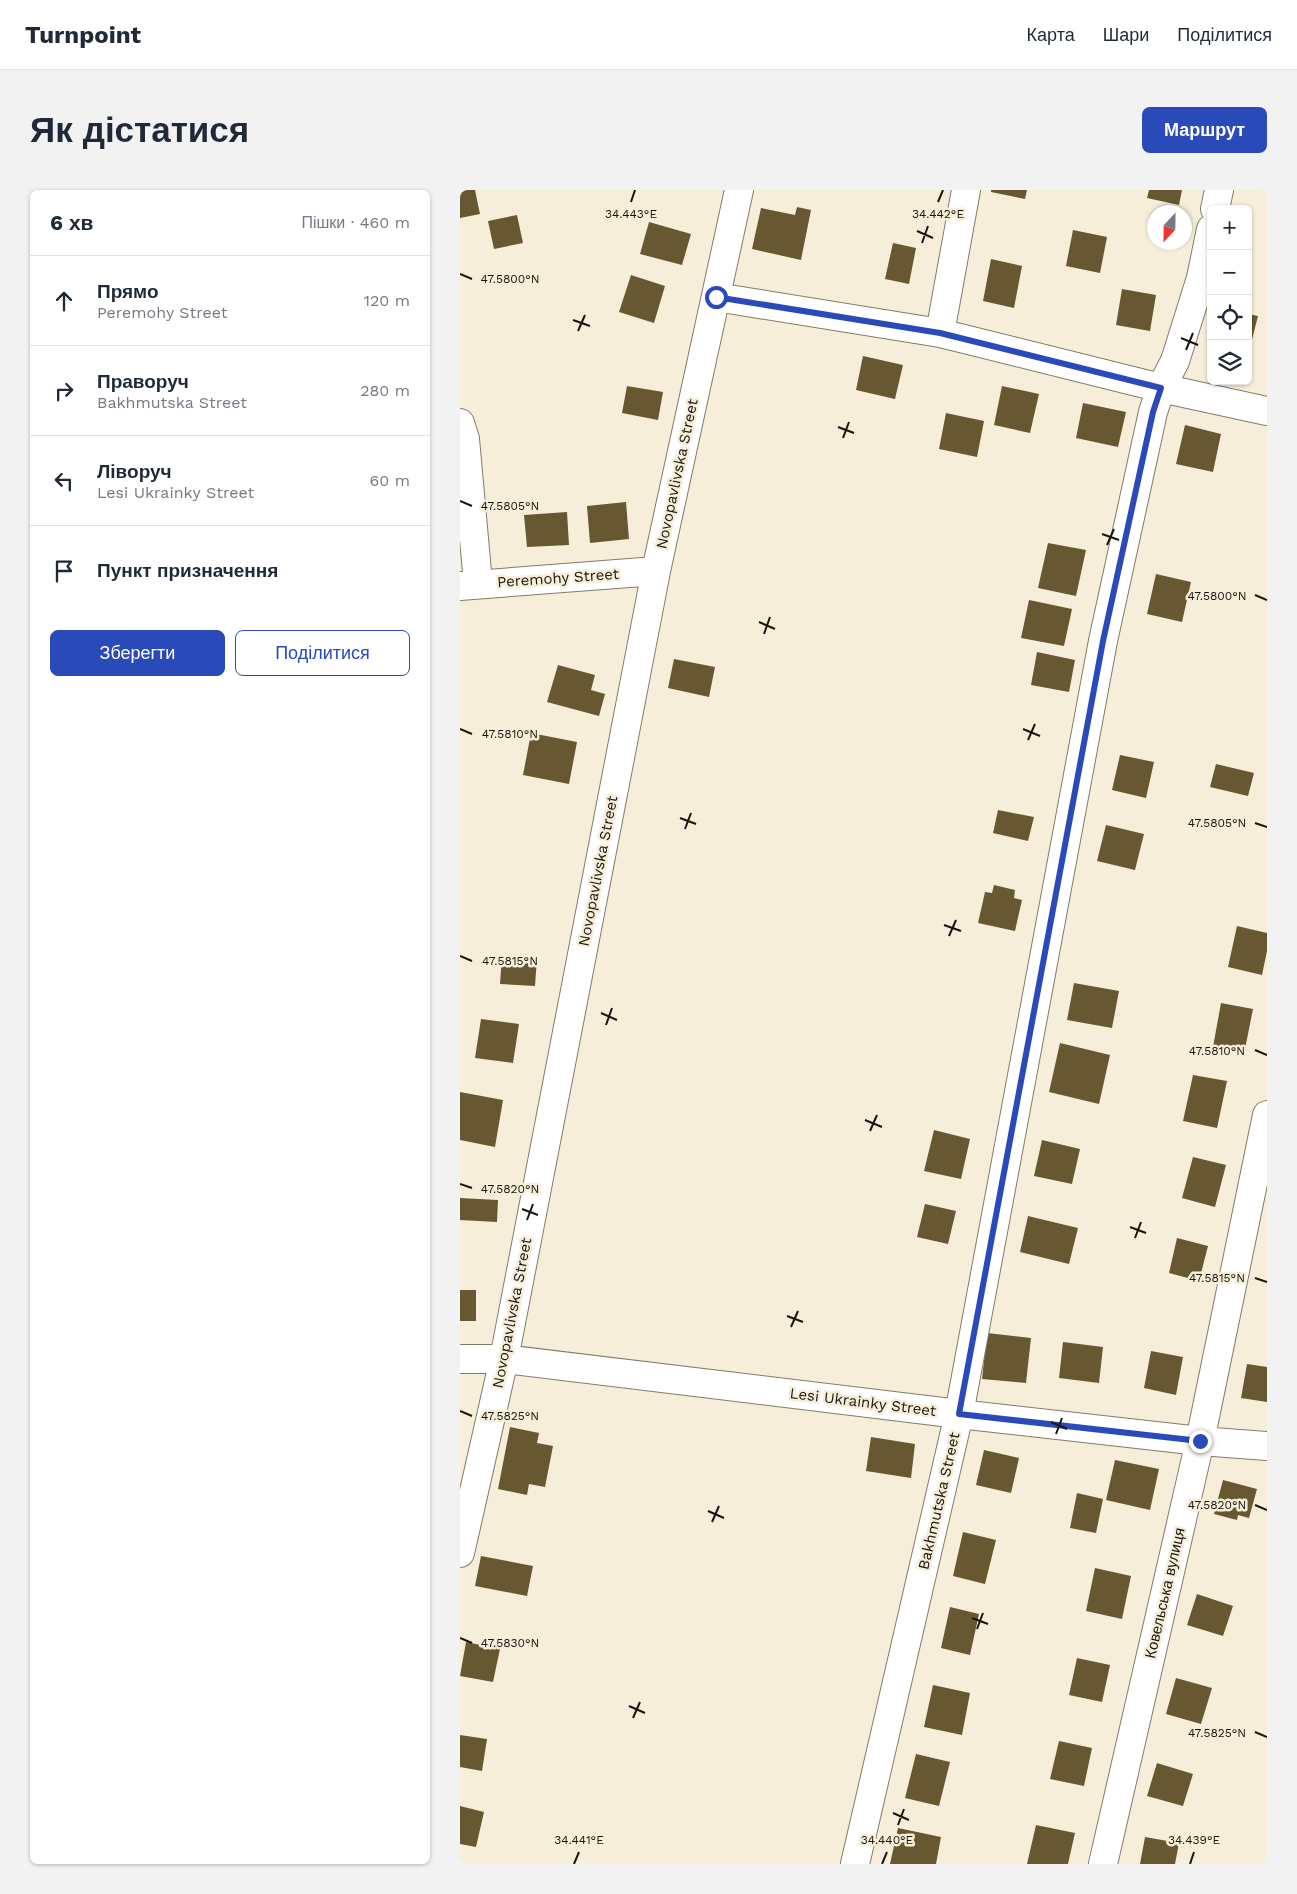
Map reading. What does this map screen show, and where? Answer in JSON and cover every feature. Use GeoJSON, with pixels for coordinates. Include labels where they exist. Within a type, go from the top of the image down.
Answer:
{"type":"FeatureCollection","features":[{"type":"Feature","properties":{"kind":"street","name":"Novopavlivska Street"},"geometry":{"type":"LineString","coordinates":[[460,1553],[504,1359],[656,572],[739,190]]}},
{"type":"Feature","properties":{"kind":"street"},"geometry":{"type":"LineString","coordinates":[[940,333],[966,190]]}},
{"type":"Feature","properties":{"kind":"street"},"geometry":{"type":"LineString","coordinates":[[1216,205],[1219,190]]}},
{"type":"Feature","properties":{"kind":"street","name":"Bakhmutska Street"},"geometry":{"type":"LineString","coordinates":[[856,1864],[959,1414],[1103,641],[1153,412],[1161,388],[1178,352],[1201,278],[1207,249]]}},
{"type":"Feature","properties":{"kind":"street"},"geometry":{"type":"LineString","coordinates":[[716,297],[940,333],[1161,388],[1267,411]]}},
{"type":"Feature","properties":{"kind":"street"},"geometry":{"type":"LineString","coordinates":[[460,423],[465,439],[469,584]]}},
{"type":"Feature","properties":{"kind":"street","name":"Peremohy Street"},"geometry":{"type":"LineString","coordinates":[[469,584],[656,572]]}},
{"type":"Feature","properties":{"kind":"street","name":"Ковельська вулиця"},"geometry":{"type":"LineString","coordinates":[[1103,1864],[1200,1441],[1267,1115]]}},
{"type":"Feature","properties":{"kind":"street","name":"Lesi Ukrainky Street"},"geometry":{"type":"LineString","coordinates":[[460,1358],[504,1359],[959,1414],[1200,1441],[1267,1446]]}},
{"type":"Feature","properties":{"kind":"building"},"geometry":{"type":"Polygon","coordinates":[[[460,190],[475,190],[480,214],[460,218],[460,190]]]}},
{"type":"Feature","properties":{"kind":"building"},"geometry":{"type":"Polygon","coordinates":[[[991,190],[1027,190],[1025,199],[991,192],[991,190]]]}},
{"type":"Feature","properties":{"kind":"building"},"geometry":{"type":"Polygon","coordinates":[[[1149,190],[1182,190],[1179,205],[1147,198],[1149,190]]]}},
{"type":"Feature","properties":{"kind":"building"},"geometry":{"type":"Polygon","coordinates":[[[797,207],[811,210],[801,260],[752,249],[761,208],[795,215],[797,207]]]}},
{"type":"Feature","properties":{"kind":"building"},"geometry":{"type":"Polygon","coordinates":[[[517,215],[523,243],[494,249],[488,221],[517,215]]]}},
{"type":"Feature","properties":{"kind":"building"},"geometry":{"type":"Polygon","coordinates":[[[649,222],[691,234],[682,265],[640,254],[649,222]]]}},
{"type":"Feature","properties":{"kind":"building"},"geometry":{"type":"Polygon","coordinates":[[[1073,230],[1107,237],[1100,273],[1066,266],[1073,230]]]}},
{"type":"Feature","properties":{"kind":"building"},"geometry":{"type":"Polygon","coordinates":[[[893,243],[916,248],[909,284],[885,279],[893,243]]]}},
{"type":"Feature","properties":{"kind":"building"},"geometry":{"type":"Polygon","coordinates":[[[991,259],[1022,266],[1014,308],[983,301],[991,259]]]}},
{"type":"Feature","properties":{"kind":"building"},"geometry":{"type":"Polygon","coordinates":[[[631,275],[665,286],[654,323],[619,312],[631,275]]]}},
{"type":"Feature","properties":{"kind":"building"},"geometry":{"type":"Polygon","coordinates":[[[1122,289],[1156,295],[1150,331],[1116,325],[1122,289]]]}},
{"type":"Feature","properties":{"kind":"building"},"geometry":{"type":"Polygon","coordinates":[[[1252,315],[1258,316],[1252,339],[1252,315]]]}},
{"type":"Feature","properties":{"kind":"building"},"geometry":{"type":"Polygon","coordinates":[[[863,356],[903,365],[895,399],[856,390],[863,356]]]}},
{"type":"Feature","properties":{"kind":"building"},"geometry":{"type":"Polygon","coordinates":[[[627,386],[663,392],[658,420],[622,413],[627,386]]]}},
{"type":"Feature","properties":{"kind":"building"},"geometry":{"type":"Polygon","coordinates":[[[1002,386],[1039,394],[1030,433],[994,425],[1002,386]]]}},
{"type":"Feature","properties":{"kind":"building"},"geometry":{"type":"Polygon","coordinates":[[[1083,403],[1126,412],[1118,447],[1076,438],[1083,403]]]}},
{"type":"Feature","properties":{"kind":"building"},"geometry":{"type":"Polygon","coordinates":[[[946,413],[984,421],[977,457],[939,449],[946,413]]]}},
{"type":"Feature","properties":{"kind":"building"},"geometry":{"type":"Polygon","coordinates":[[[1185,425],[1221,434],[1213,472],[1176,464],[1185,425]]]}},
{"type":"Feature","properties":{"kind":"building"},"geometry":{"type":"Polygon","coordinates":[[[626,502],[629,539],[590,543],[587,506],[626,502]]]}},
{"type":"Feature","properties":{"kind":"building"},"geometry":{"type":"Polygon","coordinates":[[[567,512],[569,545],[527,547],[524,515],[567,512]]]}},
{"type":"Feature","properties":{"kind":"building"},"geometry":{"type":"Polygon","coordinates":[[[1048,543],[1086,550],[1076,596],[1038,588],[1048,543]]]}},
{"type":"Feature","properties":{"kind":"building"},"geometry":{"type":"Polygon","coordinates":[[[1156,574],[1191,582],[1182,622],[1147,614],[1156,574]]]}},
{"type":"Feature","properties":{"kind":"building"},"geometry":{"type":"Polygon","coordinates":[[[1029,600],[1072,609],[1064,646],[1021,638],[1029,600]]]}},
{"type":"Feature","properties":{"kind":"building"},"geometry":{"type":"Polygon","coordinates":[[[1037,652],[1075,660],[1069,692],[1031,685],[1037,652]]]}},
{"type":"Feature","properties":{"kind":"building"},"geometry":{"type":"Polygon","coordinates":[[[674,659],[715,667],[709,697],[668,688],[674,659]]]}},
{"type":"Feature","properties":{"kind":"building"},"geometry":{"type":"Polygon","coordinates":[[[558,665],[595,675],[591,690],[605,694],[599,716],[547,702],[558,665]]]}},
{"type":"Feature","properties":{"kind":"building"},"geometry":{"type":"Polygon","coordinates":[[[531,733],[577,742],[569,784],[523,775],[531,733]]]}},
{"type":"Feature","properties":{"kind":"building"},"geometry":{"type":"Polygon","coordinates":[[[1120,755],[1154,762],[1146,798],[1112,790],[1120,755]]]}},
{"type":"Feature","properties":{"kind":"building"},"geometry":{"type":"Polygon","coordinates":[[[1216,764],[1254,773],[1248,796],[1210,787],[1216,764]]]}},
{"type":"Feature","properties":{"kind":"building"},"geometry":{"type":"Polygon","coordinates":[[[998,810],[1034,817],[1028,841],[993,833],[998,810]]]}},
{"type":"Feature","properties":{"kind":"building"},"geometry":{"type":"Polygon","coordinates":[[[1106,825],[1144,834],[1135,870],[1097,861],[1106,825]]]}},
{"type":"Feature","properties":{"kind":"building"},"geometry":{"type":"Polygon","coordinates":[[[994,885],[1015,890],[1014,898],[1022,900],[1015,931],[978,923],[985,892],[992,893],[994,885]]]}},
{"type":"Feature","properties":{"kind":"building"},"geometry":{"type":"Polygon","coordinates":[[[1237,926],[1267,933],[1267,951],[1262,975],[1228,967],[1237,926]]]}},
{"type":"Feature","properties":{"kind":"building"},"geometry":{"type":"Polygon","coordinates":[[[502,955],[537,958],[535,986],[500,984],[502,955]]]}},
{"type":"Feature","properties":{"kind":"building"},"geometry":{"type":"Polygon","coordinates":[[[1074,983],[1119,991],[1112,1028],[1067,1020],[1074,983]]]}},
{"type":"Feature","properties":{"kind":"building"},"geometry":{"type":"Polygon","coordinates":[[[1221,1003],[1253,1009],[1244,1054],[1213,1047],[1221,1003]]]}},
{"type":"Feature","properties":{"kind":"building"},"geometry":{"type":"Polygon","coordinates":[[[481,1019],[519,1024],[513,1063],[475,1058],[481,1019]]]}},
{"type":"Feature","properties":{"kind":"building"},"geometry":{"type":"Polygon","coordinates":[[[1060,1043],[1110,1055],[1099,1104],[1049,1092],[1060,1043]]]}},
{"type":"Feature","properties":{"kind":"building"},"geometry":{"type":"Polygon","coordinates":[[[1193,1075],[1227,1081],[1217,1128],[1183,1121],[1193,1075]]]}},
{"type":"Feature","properties":{"kind":"building"},"geometry":{"type":"Polygon","coordinates":[[[460,1092],[503,1100],[495,1147],[460,1140],[460,1092]]]}},
{"type":"Feature","properties":{"kind":"building"},"geometry":{"type":"Polygon","coordinates":[[[934,1130],[970,1139],[961,1179],[924,1171],[934,1130]]]}},
{"type":"Feature","properties":{"kind":"building"},"geometry":{"type":"Polygon","coordinates":[[[1042,1140],[1080,1149],[1072,1184],[1034,1176],[1042,1140]]]}},
{"type":"Feature","properties":{"kind":"building"},"geometry":{"type":"Polygon","coordinates":[[[1193,1157],[1226,1165],[1215,1207],[1182,1198],[1193,1157]]]}},
{"type":"Feature","properties":{"kind":"building"},"geometry":{"type":"Polygon","coordinates":[[[460,1198],[498,1200],[497,1222],[460,1220],[460,1198]]]}},
{"type":"Feature","properties":{"kind":"building"},"geometry":{"type":"Polygon","coordinates":[[[925,1204],[956,1211],[948,1244],[917,1237],[925,1204]]]}},
{"type":"Feature","properties":{"kind":"building"},"geometry":{"type":"Polygon","coordinates":[[[1028,1216],[1078,1228],[1069,1264],[1020,1252],[1028,1216]]]}},
{"type":"Feature","properties":{"kind":"building"},"geometry":{"type":"Polygon","coordinates":[[[1177,1238],[1208,1246],[1199,1281],[1169,1273],[1177,1238]]]}},
{"type":"Feature","properties":{"kind":"building"},"geometry":{"type":"Polygon","coordinates":[[[460,1290],[476,1290],[476,1321],[460,1321],[460,1290]]]}},
{"type":"Feature","properties":{"kind":"building"},"geometry":{"type":"Polygon","coordinates":[[[987,1333],[1031,1338],[1026,1383],[982,1379],[987,1333]]]}},
{"type":"Feature","properties":{"kind":"building"},"geometry":{"type":"Polygon","coordinates":[[[1063,1342],[1103,1347],[1099,1383],[1059,1378],[1063,1342]]]}},
{"type":"Feature","properties":{"kind":"building"},"geometry":{"type":"Polygon","coordinates":[[[1151,1351],[1183,1357],[1176,1395],[1144,1388],[1151,1351]]]}},
{"type":"Feature","properties":{"kind":"building"},"geometry":{"type":"Polygon","coordinates":[[[1247,1364],[1267,1367],[1267,1402],[1241,1398],[1247,1364]]]}},
{"type":"Feature","properties":{"kind":"building"},"geometry":{"type":"Polygon","coordinates":[[[510,1427],[539,1433],[537,1443],[553,1446],[545,1487],[529,1484],[527,1495],[498,1489],[510,1427]]]}},
{"type":"Feature","properties":{"kind":"building"},"geometry":{"type":"Polygon","coordinates":[[[871,1437],[915,1444],[911,1478],[866,1471],[871,1437]]]}},
{"type":"Feature","properties":{"kind":"building"},"geometry":{"type":"Polygon","coordinates":[[[984,1450],[1019,1458],[1011,1493],[976,1485],[984,1450]]]}},
{"type":"Feature","properties":{"kind":"building"},"geometry":{"type":"Polygon","coordinates":[[[1115,1460],[1159,1469],[1150,1510],[1106,1500],[1115,1460]]]}},
{"type":"Feature","properties":{"kind":"building"},"geometry":{"type":"Polygon","coordinates":[[[1223,1480],[1257,1489],[1249,1518],[1238,1515],[1237,1520],[1214,1514],[1223,1480]]]}},
{"type":"Feature","properties":{"kind":"building"},"geometry":{"type":"Polygon","coordinates":[[[1077,1493],[1103,1499],[1096,1533],[1070,1528],[1077,1493]]]}},
{"type":"Feature","properties":{"kind":"building"},"geometry":{"type":"Polygon","coordinates":[[[963,1532],[996,1540],[985,1584],[953,1576],[963,1532]]]}},
{"type":"Feature","properties":{"kind":"building"},"geometry":{"type":"Polygon","coordinates":[[[481,1556],[533,1566],[527,1596],[475,1586],[481,1556]]]}},
{"type":"Feature","properties":{"kind":"building"},"geometry":{"type":"Polygon","coordinates":[[[1095,1568],[1131,1576],[1122,1619],[1086,1611],[1095,1568]]]}},
{"type":"Feature","properties":{"kind":"building"},"geometry":{"type":"Polygon","coordinates":[[[1197,1594],[1233,1606],[1223,1636],[1187,1625],[1197,1594]]]}},
{"type":"Feature","properties":{"kind":"building"},"geometry":{"type":"Polygon","coordinates":[[[950,1607],[979,1614],[970,1655],[941,1648],[950,1607]]]}},
{"type":"Feature","properties":{"kind":"building"},"geometry":{"type":"Polygon","coordinates":[[[466,1642],[500,1649],[493,1682],[460,1676],[466,1642]]]}},
{"type":"Feature","properties":{"kind":"building"},"geometry":{"type":"Polygon","coordinates":[[[1077,1658],[1110,1665],[1102,1702],[1069,1695],[1077,1658]]]}},
{"type":"Feature","properties":{"kind":"building"},"geometry":{"type":"Polygon","coordinates":[[[1176,1678],[1212,1688],[1201,1724],[1166,1714],[1176,1678]]]}},
{"type":"Feature","properties":{"kind":"building"},"geometry":{"type":"Polygon","coordinates":[[[933,1685],[970,1693],[962,1735],[924,1727],[933,1685]]]}},
{"type":"Feature","properties":{"kind":"building"},"geometry":{"type":"Polygon","coordinates":[[[460,1735],[487,1739],[482,1771],[460,1767],[460,1735]]]}},
{"type":"Feature","properties":{"kind":"building"},"geometry":{"type":"Polygon","coordinates":[[[1059,1741],[1092,1748],[1084,1786],[1050,1779],[1059,1741]]]}},
{"type":"Feature","properties":{"kind":"building"},"geometry":{"type":"Polygon","coordinates":[[[916,1754],[950,1762],[939,1806],[905,1798],[916,1754]]]}},
{"type":"Feature","properties":{"kind":"building"},"geometry":{"type":"Polygon","coordinates":[[[1157,1763],[1193,1774],[1183,1806],[1147,1796],[1157,1763]]]}},
{"type":"Feature","properties":{"kind":"building"},"geometry":{"type":"Polygon","coordinates":[[[460,1806],[484,1812],[476,1847],[460,1844],[460,1806]]]}},
{"type":"Feature","properties":{"kind":"building"},"geometry":{"type":"Polygon","coordinates":[[[1036,1825],[1075,1833],[1068,1864],[1027,1864],[1036,1825]]]}},
{"type":"Feature","properties":{"kind":"building"},"geometry":{"type":"Polygon","coordinates":[[[898,1828],[941,1837],[936,1864],[890,1864],[898,1828]]]}},
{"type":"Feature","properties":{"kind":"building"},"geometry":{"type":"Polygon","coordinates":[[[1145,1837],[1179,1843],[1175,1864],[1140,1864],[1145,1837]]]}},
{"type":"Feature","properties":{"kind":"route"},"geometry":{"type":"LineString","coordinates":[[716,297],[940,333],[1161,388],[1153,412],[1103,641],[959,1414],[1200,1441]]}}]}
